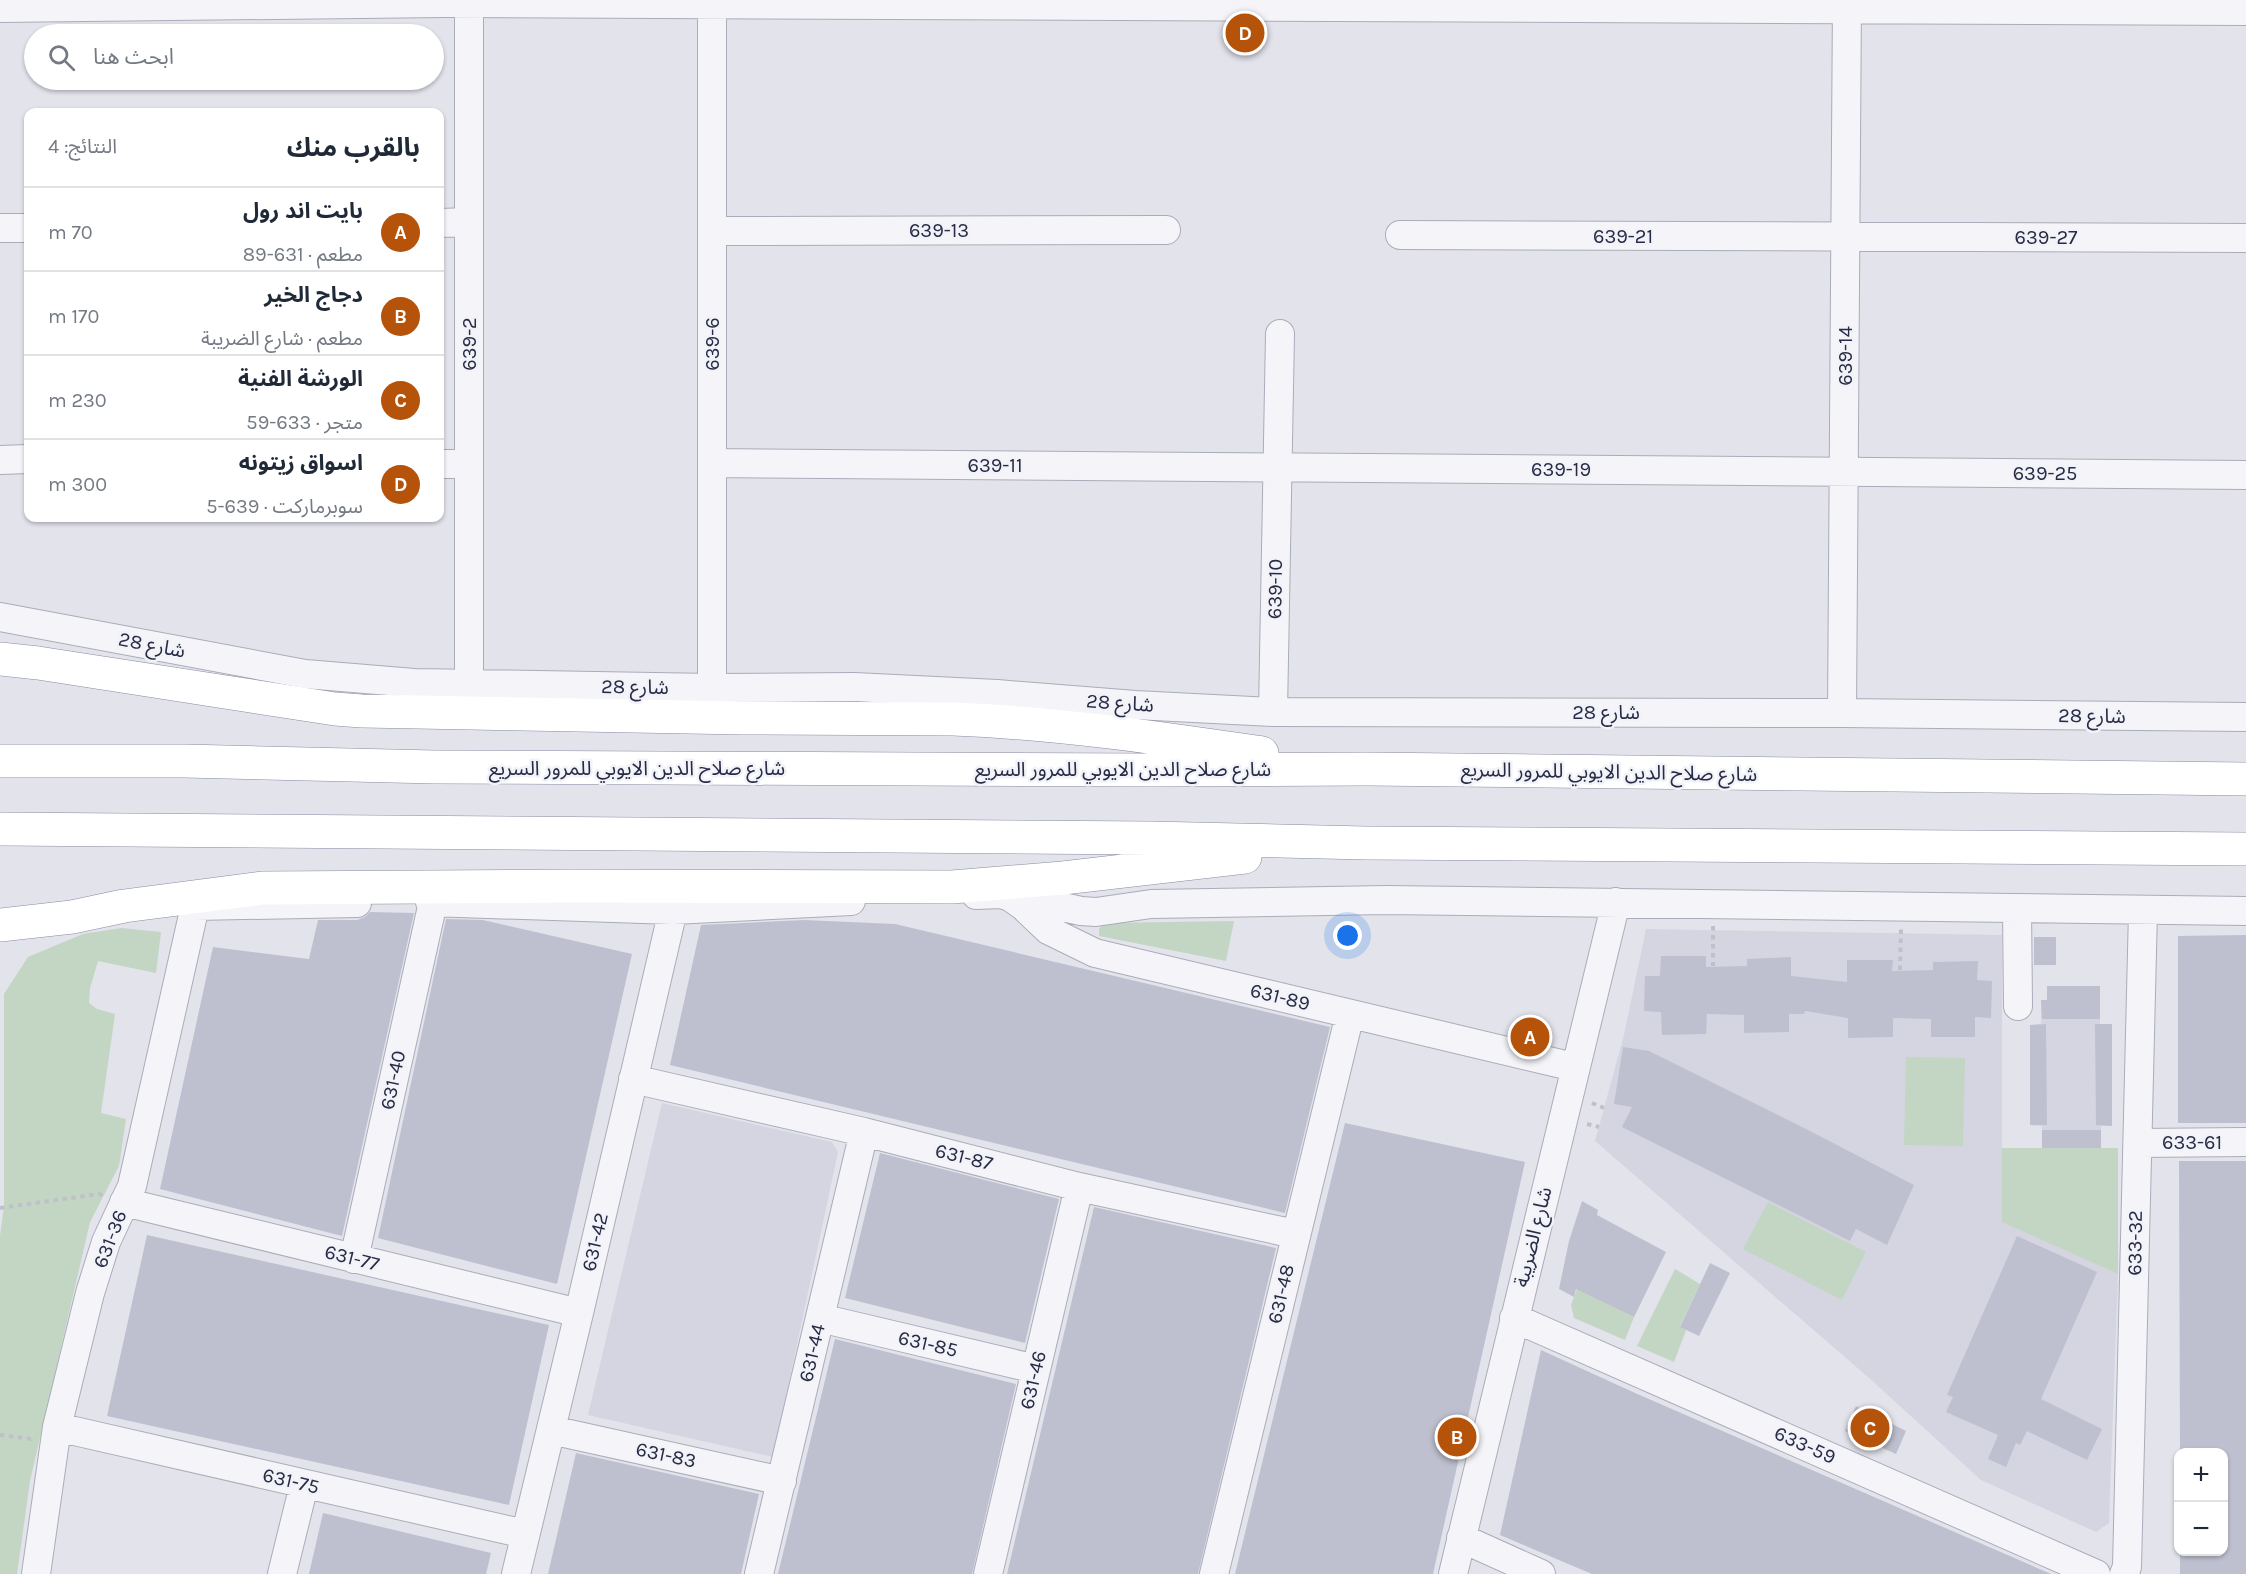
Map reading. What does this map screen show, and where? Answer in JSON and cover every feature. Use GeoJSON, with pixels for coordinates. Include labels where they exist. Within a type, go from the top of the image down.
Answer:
{"type":"FeatureCollection","features":[{"type":"Feature","properties":{"kind":"highway"},"geometry":{"type":"LineString","coordinates":[[0,652],[38,663]]}},
{"type":"Feature","properties":{"kind":"highway"},"geometry":{"type":"LineString","coordinates":[[0,659],[335,710],[436,714],[953,719],[1018,722],[1142,735],[1367,769]]}},
{"type":"Feature","properties":{"kind":"highway","name":"شارع صلاح الدين الايوبي للمرور السريع"},"geometry":{"type":"LineString","coordinates":[[0,760],[185,761],[435,767],[1367,769],[2246,779]]}},
{"type":"Feature","properties":{"kind":"highway"},"geometry":{"type":"LineString","coordinates":[[0,829],[1139,838],[1365,843],[2246,849]]}},
{"type":"Feature","properties":{"kind":"highway"},"geometry":{"type":"LineString","coordinates":[[0,944],[24,926],[144,903],[262,888],[952,887],[1063,878],[1365,843]]}},
{"type":"Feature","properties":{"kind":"highway"},"geometry":{"type":"LineString","coordinates":[[0,925],[72,917]]}},
{"type":"Feature","properties":{"kind":"street","name":"639-2"},"geometry":{"type":"LineString","coordinates":[[451,2],[469,222],[470,684]]}},
{"type":"Feature","properties":{"kind":"street"},"geometry":{"type":"LineString","coordinates":[[0,8],[233,3],[712,2],[1847,5],[2246,11]]}},
{"type":"Feature","properties":{"kind":"street","name":"639-6"},"geometry":{"type":"LineString","coordinates":[[712,2],[712,688]]}},
{"type":"Feature","properties":{"kind":"street","name":"639-14"},"geometry":{"type":"LineString","coordinates":[[1842,713],[1847,5]]}},
{"type":"Feature","properties":{"kind":"street"},"geometry":{"type":"LineString","coordinates":[[444,223],[469,222]]}},
{"type":"Feature","properties":{"kind":"street"},"geometry":{"type":"LineString","coordinates":[[0,228],[24,228]]}},
{"type":"Feature","properties":{"kind":"street","name":"639-13"},"geometry":{"type":"LineString","coordinates":[[712,231],[1166,230]]}},
{"type":"Feature","properties":{"kind":"street","name":"639-21"},"geometry":{"type":"LineString","coordinates":[[1400,235],[1845,236]]}},
{"type":"Feature","properties":{"kind":"street","name":"639-27"},"geometry":{"type":"LineString","coordinates":[[1845,236],[2246,238]]}},
{"type":"Feature","properties":{"kind":"street","name":"639-10"},"geometry":{"type":"LineString","coordinates":[[1273,712],[1280,334]]}},
{"type":"Feature","properties":{"kind":"street"},"geometry":{"type":"LineString","coordinates":[[0,460],[24,459]]}},
{"type":"Feature","properties":{"kind":"street","name":"639-11"},"geometry":{"type":"LineString","coordinates":[[712,463],[1278,467]]}},
{"type":"Feature","properties":{"kind":"street"},"geometry":{"type":"LineString","coordinates":[[444,464],[469,464]]}},
{"type":"Feature","properties":{"kind":"street","name":"639-19"},"geometry":{"type":"LineString","coordinates":[[1278,467],[1844,472]]}},
{"type":"Feature","properties":{"kind":"street","name":"639-25"},"geometry":{"type":"LineString","coordinates":[[1844,472],[2246,475]]}},
{"type":"Feature","properties":{"kind":"street","name":"شارع 28"},"geometry":{"type":"LineString","coordinates":[[0,617],[306,674],[360,680],[712,688],[926,689],[1273,712],[1842,713],[2246,717]]}},
{"type":"Feature","properties":{"kind":"street"},"geometry":{"type":"LineString","coordinates":[[952,887],[1096,912],[1132,906],[1190,903],[1386,900],[2246,911]]}},
{"type":"Feature","properties":{"kind":"street"},"geometry":{"type":"LineString","coordinates":[[433,902],[673,910],[1001,894]]}},
{"type":"Feature","properties":{"kind":"street","name":"631-89"},"geometry":{"type":"LineString","coordinates":[[1001,894],[1023,906],[1048,930],[1095,953],[1574,1067]]}},
{"type":"Feature","properties":{"kind":"street","name":"631-36"},"geometry":{"type":"LineString","coordinates":[[36,1574],[56,1434],[90,1293],[106,1242],[132,1186],[195,906],[433,902]]}},
{"type":"Feature","properties":{"kind":"street","name":"631-40"},"geometry":{"type":"LineString","coordinates":[[354,1259],[433,902]]}},
{"type":"Feature","properties":{"kind":"street","name":"شارع الضريبة"},"geometry":{"type":"LineString","coordinates":[[1453,1574],[1574,1067],[1616,902]]}},
{"type":"Feature","properties":{"kind":"street"},"geometry":{"type":"LineString","coordinates":[[2017,909],[2018,1006]]}},
{"type":"Feature","properties":{"kind":"street","name":"631-42"},"geometry":{"type":"LineString","coordinates":[[516,1574],[673,910]]}},
{"type":"Feature","properties":{"kind":"street","name":"633-32"},"geometry":{"type":"LineString","coordinates":[[2124,1574],[2127,1567],[2143,910]]}},
{"type":"Feature","properties":{"kind":"street","name":"631-48"},"geometry":{"type":"LineString","coordinates":[[1214,1574],[1350,1014]]}},
{"type":"Feature","properties":{"kind":"street","name":"631-87"},"geometry":{"type":"LineString","coordinates":[[633,1079],[864,1132],[1079,1187],[1295,1234]]}},
{"type":"Feature","properties":{"kind":"street","name":"631-44"},"geometry":{"type":"LineString","coordinates":[[759,1574],[864,1132]]}},
{"type":"Feature","properties":{"kind":"street","name":"633-61"},"geometry":{"type":"LineString","coordinates":[[2138,1143],[2246,1142]]}},
{"type":"Feature","properties":{"kind":"street","name":"631-46"},"geometry":{"type":"LineString","coordinates":[[988,1574],[1079,1187]]}},
{"type":"Feature","properties":{"kind":"street","name":"631-77"},"geometry":{"type":"LineString","coordinates":[[124,1202],[579,1313]]}},
{"type":"Feature","properties":{"kind":"street","name":"631-85"},"geometry":{"type":"LineString","coordinates":[[820,1318],[1036,1369]]}},
{"type":"Feature","properties":{"kind":"street","name":"633-59"},"geometry":{"type":"LineString","coordinates":[[1514,1318],[2096,1574]]}},
{"type":"Feature","properties":{"kind":"street","name":"631-83"},"geometry":{"type":"LineString","coordinates":[[551,1430],[782,1481]]}},
{"type":"Feature","properties":{"kind":"street","name":"631-75"},"geometry":{"type":"LineString","coordinates":[[56,1434],[304,1485],[525,1534]]}},
{"type":"Feature","properties":{"kind":"street"},"geometry":{"type":"LineString","coordinates":[[282,1574],[304,1485]]}},
{"type":"Feature","properties":{"kind":"street"},"geometry":{"type":"LineString","coordinates":[[1461,1538],[1541,1574]]}},
{"type":"Feature","properties":{"kind":"path"},"geometry":{"type":"LineString","coordinates":[[1713,904],[1713,966]]}},
{"type":"Feature","properties":{"kind":"path"},"geometry":{"type":"LineString","coordinates":[[1900,970],[1902,907]]}},
{"type":"Feature","properties":{"kind":"path"},"geometry":{"type":"LineString","coordinates":[[1592,1103],[1604,1108]]}},
{"type":"Feature","properties":{"kind":"path"},"geometry":{"type":"LineString","coordinates":[[1587,1124],[1599,1127]]}},
{"type":"Feature","properties":{"kind":"path"},"geometry":{"type":"LineString","coordinates":[[0,1208],[99,1194],[124,1202]]}},
{"type":"Feature","properties":{"kind":"path"},"geometry":{"type":"LineString","coordinates":[[0,1435],[56,1434]]}},
{"type":"Feature","properties":{"kind":"shaded area"},"geometry":{"type":"Polygon","coordinates":[[[1646,929],[2002,935],[2002,1221],[2118,1274],[2109,1523],[2096,1532],[1981,1480],[1868,1377],[1595,1141],[1624,1035],[1646,929]]]}},
{"type":"Feature","properties":{"kind":"shaded area"},"geometry":{"type":"Polygon","coordinates":[[[2041,1000],[2100,1000],[2100,1024],[2112,1024],[2112,1126],[2101,1126],[2101,1148],[2042,1148],[2042,1126],[2030,1125],[2030,1025],[2041,1024],[2041,1000]]]}},
{"type":"Feature","properties":{"kind":"shaded area"},"geometry":{"type":"Polygon","coordinates":[[[662,1103],[832,1142],[838,1152],[773,1457],[588,1415],[662,1103]]]}},
{"type":"Feature","properties":{"kind":"green space"},"geometry":{"type":"Polygon","coordinates":[[[1234,921],[1226,961],[1099,936],[1099,929],[1104,923],[1234,921]]]}},
{"type":"Feature","properties":{"kind":"green space"},"geometry":{"type":"Polygon","coordinates":[[[121,928],[161,932],[156,973],[98,961],[90,988],[89,1003],[97,1009],[115,1014],[101,1113],[126,1119],[119,1166],[90,1222],[30,1481],[17,1574],[0,1574],[0,1236],[4,1206],[4,994],[28,957],[83,934],[121,928]]]}},
{"type":"Feature","properties":{"kind":"green space"},"geometry":{"type":"Polygon","coordinates":[[[1906,1057],[1965,1058],[1963,1146],[1904,1145],[1906,1057]]]}},
{"type":"Feature","properties":{"kind":"green space"},"geometry":{"type":"Polygon","coordinates":[[[2002,1148],[2118,1148],[2118,1274],[2002,1222],[2002,1148]]]}},
{"type":"Feature","properties":{"kind":"green space"},"geometry":{"type":"Polygon","coordinates":[[[1768,1202],[1866,1252],[1842,1300],[1743,1249],[1768,1202]]]}},
{"type":"Feature","properties":{"kind":"green space"},"geometry":{"type":"Polygon","coordinates":[[[1675,1269],[1700,1284],[1680,1326],[1686,1330],[1674,1362],[1637,1346],[1675,1269]]]}},
{"type":"Feature","properties":{"kind":"green space"},"geometry":{"type":"Polygon","coordinates":[[[1577,1289],[1634,1317],[1625,1340],[1574,1318],[1571,1305],[1577,1289]]]}},
{"type":"Feature","properties":{"kind":"building"},"geometry":{"type":"Polygon","coordinates":[[[370,912],[414,913],[342,1236],[160,1189],[213,947],[309,959],[318,920],[357,920],[370,912]]]}},
{"type":"Feature","properties":{"kind":"building"},"geometry":{"type":"Polygon","coordinates":[[[446,919],[483,920],[632,954],[557,1284],[378,1238],[446,919]]]}},
{"type":"Feature","properties":{"kind":"building"},"geometry":{"type":"Polygon","coordinates":[[[804,920],[895,924],[1330,1027],[1285,1213],[670,1065],[701,925],[804,920]]]}},
{"type":"Feature","properties":{"kind":"building"},"geometry":{"type":"Polygon","coordinates":[[[2246,935],[2246,1123],[2178,1123],[2178,936],[2246,935]]]}},
{"type":"Feature","properties":{"kind":"building"},"geometry":{"type":"Polygon","coordinates":[[[2034,937],[2056,937],[2056,965],[2034,965],[2034,937]]]}},
{"type":"Feature","properties":{"kind":"building"},"geometry":{"type":"Polygon","coordinates":[[[1661,956],[1706,956],[1706,967],[1747,966],[1747,959],[1791,957],[1791,976],[1847,982],[1847,960],[1893,960],[1892,971],[1933,970],[1933,962],[1978,961],[1977,980],[1992,981],[1991,1018],[1975,1017],[1975,1037],[1931,1037],[1931,1019],[1893,1018],[1893,1037],[1848,1038],[1848,1018],[1805,1011],[1804,1014],[1789,1014],[1789,1032],[1744,1033],[1744,1015],[1707,1014],[1706,1034],[1662,1035],[1661,1012],[1644,1011],[1645,976],[1660,976],[1661,956]]]}},
{"type":"Feature","properties":{"kind":"building"},"geometry":{"type":"Polygon","coordinates":[[[2047,986],[2100,986],[2100,1019],[2042,1019],[2041,1000],[2047,1000],[2047,986]]]}},
{"type":"Feature","properties":{"kind":"building"},"geometry":{"type":"Polygon","coordinates":[[[2046,1024],[2047,1125],[2030,1125],[2030,1025],[2046,1024]]]}},
{"type":"Feature","properties":{"kind":"building"},"geometry":{"type":"Polygon","coordinates":[[[2095,1024],[2112,1024],[2112,1126],[2096,1125],[2095,1024]]]}},
{"type":"Feature","properties":{"kind":"building"},"geometry":{"type":"Polygon","coordinates":[[[1623,1047],[1649,1051],[1914,1185],[1887,1245],[1856,1229],[1850,1241],[1622,1127],[1632,1107],[1614,1104],[1623,1047]]]}},
{"type":"Feature","properties":{"kind":"building"},"geometry":{"type":"Polygon","coordinates":[[[1345,1123],[1525,1162],[1433,1574],[1235,1574],[1345,1123]]]}},
{"type":"Feature","properties":{"kind":"building"},"geometry":{"type":"Polygon","coordinates":[[[2042,1130],[2101,1130],[2101,1148],[2042,1148],[2042,1130]]]}},
{"type":"Feature","properties":{"kind":"building"},"geometry":{"type":"Polygon","coordinates":[[[880,1153],[1059,1199],[1025,1343],[845,1298],[880,1153]]]}},
{"type":"Feature","properties":{"kind":"building"},"geometry":{"type":"Polygon","coordinates":[[[2179,1161],[2246,1161],[2246,1574],[2180,1574],[2180,1556],[2228,1556],[2228,1448],[2180,1448],[2179,1161]]]}},
{"type":"Feature","properties":{"kind":"building"},"geometry":{"type":"Polygon","coordinates":[[[1582,1201],[1598,1210],[1597,1215],[1666,1252],[1634,1317],[1576,1289],[1574,1297],[1559,1289],[1569,1241],[1582,1201]]]}},
{"type":"Feature","properties":{"kind":"building"},"geometry":{"type":"Polygon","coordinates":[[[1094,1207],[1276,1248],[1198,1574],[1007,1574],[1094,1207]]]}},
{"type":"Feature","properties":{"kind":"building"},"geometry":{"type":"Polygon","coordinates":[[[147,1235],[549,1325],[509,1505],[107,1416],[147,1235]]]}},
{"type":"Feature","properties":{"kind":"building"},"geometry":{"type":"Polygon","coordinates":[[[2017,1236],[2097,1272],[2041,1399],[2102,1429],[2087,1460],[2027,1431],[2020,1445],[2016,1443],[2006,1467],[1988,1459],[1998,1435],[1946,1412],[1953,1397],[1947,1395],[2017,1236]]]}},
{"type":"Feature","properties":{"kind":"building"},"geometry":{"type":"Polygon","coordinates":[[[1710,1263],[1730,1273],[1699,1336],[1680,1327],[1710,1263]]]}},
{"type":"Feature","properties":{"kind":"building"},"geometry":{"type":"Polygon","coordinates":[[[835,1339],[1016,1384],[972,1574],[778,1574],[835,1339]]]}},
{"type":"Feature","properties":{"kind":"building"},"geometry":{"type":"Polygon","coordinates":[[[1541,1350],[2051,1574],[1592,1574],[1500,1535],[1541,1350]]]}},
{"type":"Feature","properties":{"kind":"building"},"geometry":{"type":"Polygon","coordinates":[[[1856,1406],[1906,1431],[1896,1454],[1845,1431],[1856,1406]]]}},
{"type":"Feature","properties":{"kind":"building"},"geometry":{"type":"Polygon","coordinates":[[[576,1453],[759,1494],[741,1574],[548,1574],[576,1453]]]}},
{"type":"Feature","properties":{"kind":"building"},"geometry":{"type":"Polygon","coordinates":[[[323,1513],[491,1553],[486,1574],[309,1574],[323,1513]]]}},
{"type":"Feature","properties":{"kind":"place","name":"اسواق زيتونه"},"geometry":{"type":"Point","coordinates":[1245,33]}},
{"type":"Feature","properties":{"kind":"place","name":"بايت اند رول"},"geometry":{"type":"Point","coordinates":[1530,1037]}},
{"type":"Feature","properties":{"kind":"place","name":"الورشة الفنية"},"geometry":{"type":"Point","coordinates":[1870,1428]}},
{"type":"Feature","properties":{"kind":"place","name":"دجاج الخير"},"geometry":{"type":"Point","coordinates":[1457,1437]}}]}
